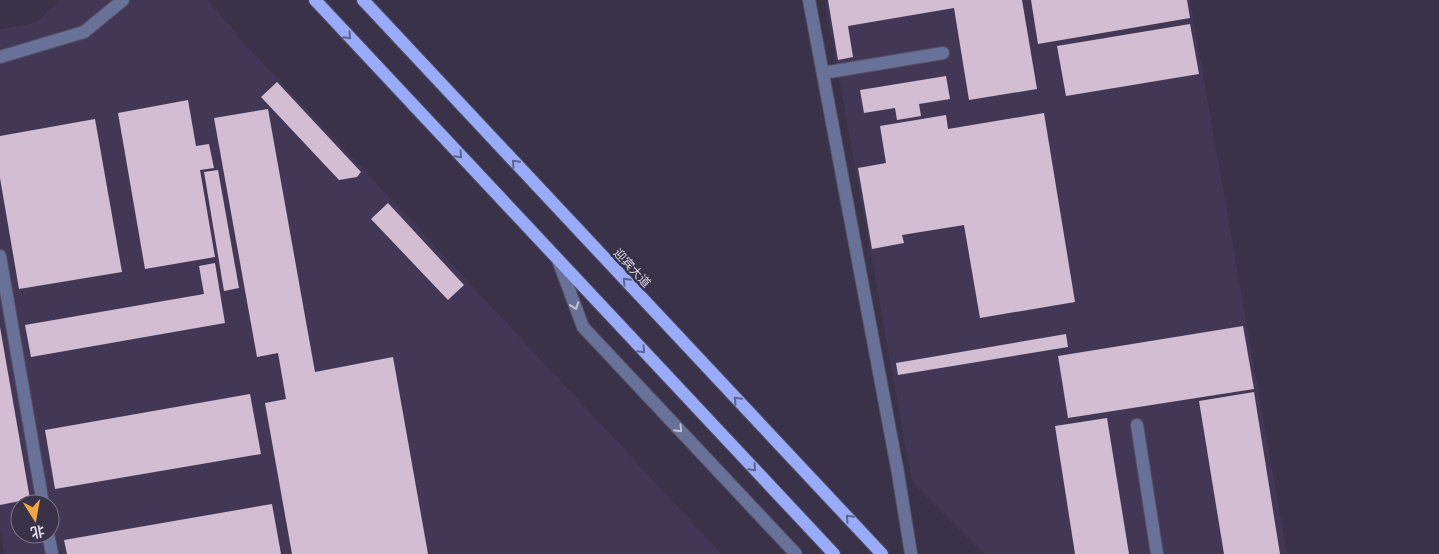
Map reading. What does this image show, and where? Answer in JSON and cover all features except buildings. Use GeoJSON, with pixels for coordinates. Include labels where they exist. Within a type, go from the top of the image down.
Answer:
{"type":"FeatureCollection","features":[{"type":"Feature","properties":{"kind":"main road"},"geometry":{"type":"LineString","coordinates":[[315,0],[834,554]]}},
{"type":"Feature","properties":{"kind":"main road","name":"迎宾大道"},"geometry":{"type":"LineString","coordinates":[[363,0],[882,554]]}},
{"type":"Feature","properties":{"kind":"street"},"geometry":{"type":"LineString","coordinates":[[0,57],[84,32],[123,0]]}},
{"type":"Feature","properties":{"kind":"street"},"geometry":{"type":"LineString","coordinates":[[809,0],[898,473],[911,554]]}},
{"type":"Feature","properties":{"kind":"street"},"geometry":{"type":"LineString","coordinates":[[823,73],[943,53]]}},
{"type":"Feature","properties":{"kind":"street"},"geometry":{"type":"LineString","coordinates":[[0,256],[41,494]]}},
{"type":"Feature","properties":{"kind":"street"},"geometry":{"type":"LineString","coordinates":[[558,260],[582,327],[796,554]]}},
{"type":"Feature","properties":{"kind":"street"},"geometry":{"type":"LineString","coordinates":[[1137,424],[1157,554]]}},
{"type":"Feature","properties":{"kind":"shaded area"},"geometry":{"type":"Polygon","coordinates":[[[60,0],[208,0],[250,50],[722,554],[4,554],[0,530],[0,29],[35,23],[60,0]]]}},
{"type":"Feature","properties":{"kind":"shaded area"},"geometry":{"type":"Polygon","coordinates":[[[825,0],[1190,0],[1287,554],[984,554],[912,482],[825,0]]]}}]}
